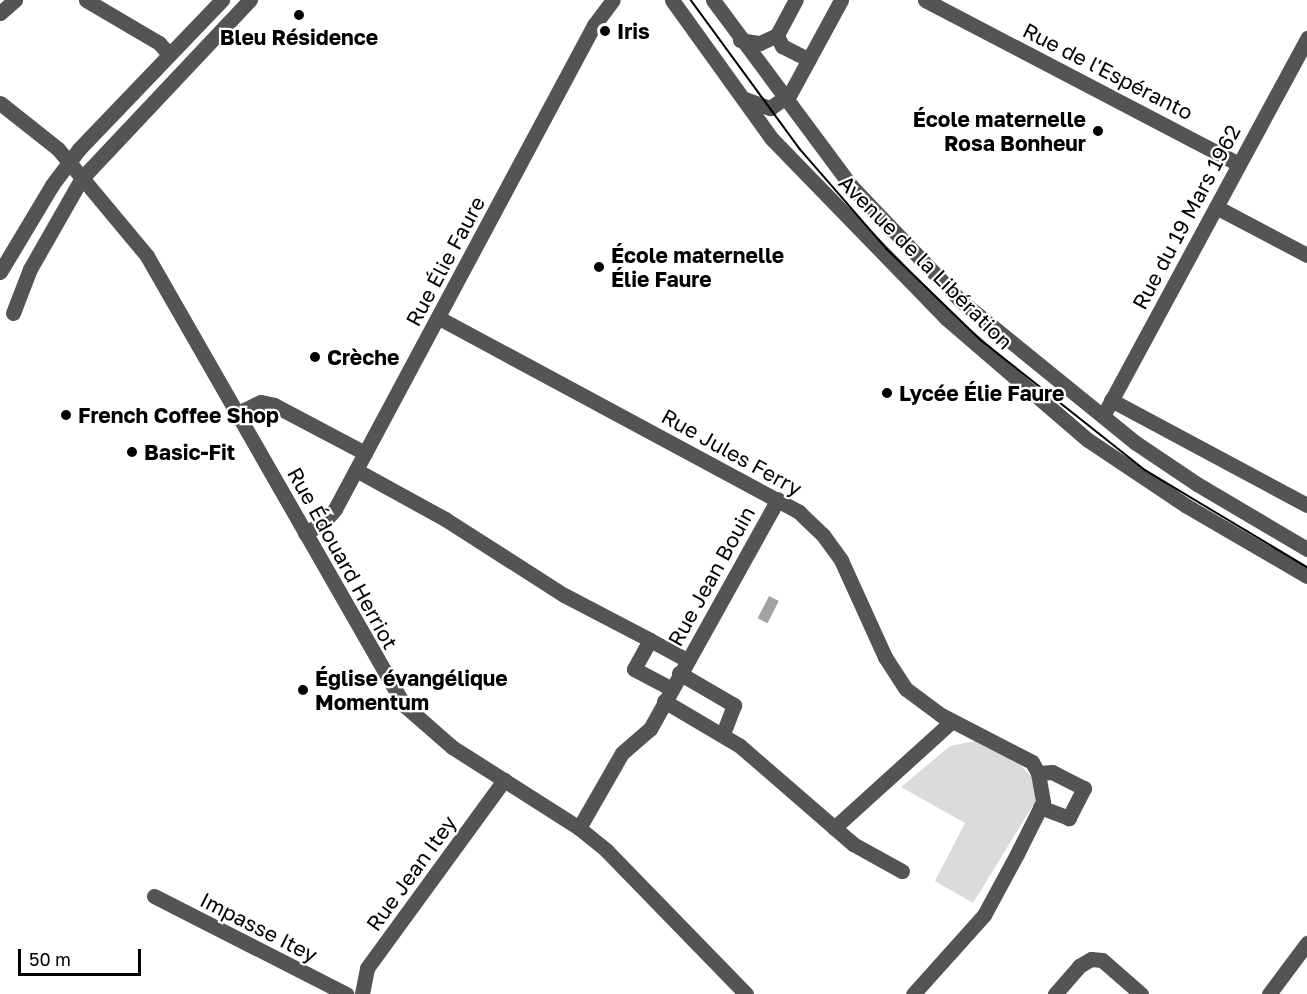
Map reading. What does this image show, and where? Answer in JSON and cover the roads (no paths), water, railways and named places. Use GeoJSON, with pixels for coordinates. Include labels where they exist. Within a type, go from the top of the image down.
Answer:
{"type":"FeatureCollection","features":[{"type":"Feature","properties":{"kind":"street"},"geometry":{"type":"LineString","coordinates":[[0,13],[15,0]]}},
{"type":"Feature","properties":{"kind":"street"},"geometry":{"type":"LineString","coordinates":[[86,0],[159,43],[169,54]]}},
{"type":"Feature","properties":{"kind":"street"},"geometry":{"type":"LineString","coordinates":[[0,272],[69,162],[222,0]]}},
{"type":"Feature","properties":{"kind":"street"},"geometry":{"type":"LineString","coordinates":[[13,313],[30,269],[82,178],[250,0]]}},
{"type":"Feature","properties":{"kind":"street","name":"Rue Élie Faure"},"geometry":{"type":"LineString","coordinates":[[305,532],[323,523],[335,509],[594,25],[614,0]]}},
{"type":"Feature","properties":{"kind":"street","name":"Avenue de la Libération"},"geometry":{"type":"LineString","coordinates":[[672,0],[772,139],[930,302],[1061,420],[1185,505],[1307,576]]}},
{"type":"Feature","properties":{"kind":"street","name":"Avenue de la Libération"},"geometry":{"type":"LineString","coordinates":[[713,0],[740,40],[851,186],[961,301],[1103,416],[1197,484],[1307,549]]}},
{"type":"Feature","properties":{"kind":"street"},"geometry":{"type":"LineString","coordinates":[[740,40],[760,43],[777,35],[796,0]]}},
{"type":"Feature","properties":{"kind":"street"},"geometry":{"type":"LineString","coordinates":[[742,98],[763,108],[785,99],[841,0]]}},
{"type":"Feature","properties":{"kind":"street","name":"Rue de l'Espéranto"},"geometry":{"type":"LineString","coordinates":[[925,0],[1239,164]]}},
{"type":"Feature","properties":{"kind":"street"},"geometry":{"type":"LineString","coordinates":[[777,35],[782,46],[809,60]]}},
{"type":"Feature","properties":{"kind":"street","name":"Rue du 19 Mars 1962"},"geometry":{"type":"LineString","coordinates":[[1103,416],[1307,38]]}},
{"type":"Feature","properties":{"kind":"street","name":"Rue Édouard Herriot"},"geometry":{"type":"LineString","coordinates":[[0,103],[69,162],[147,256],[404,705],[434,734],[579,828],[639,880],[746,994]]}},
{"type":"Feature","properties":{"kind":"street"},"geometry":{"type":"LineString","coordinates":[[1216,207],[1307,255]]}},
{"type":"Feature","properties":{"kind":"street","name":"Rue Jules Ferry"},"geometry":{"type":"LineString","coordinates":[[439,318],[778,498],[823,535],[840,560],[885,657],[906,690],[952,721],[1032,762],[1038,772]]}},
{"type":"Feature","properties":{"kind":"street"},"geometry":{"type":"LineString","coordinates":[[1111,400],[1307,505]]}},
{"type":"Feature","properties":{"kind":"street"},"geometry":{"type":"LineString","coordinates":[[238,413],[261,402],[274,405],[364,453]]}},
{"type":"Feature","properties":{"kind":"street"},"geometry":{"type":"LineString","coordinates":[[356,471],[445,519],[564,595],[650,640],[683,666]]}},
{"type":"Feature","properties":{"kind":"street","name":"Rue Jean Bouin"},"geometry":{"type":"LineString","coordinates":[[579,828],[622,753],[650,729],[778,498]]}},
{"type":"Feature","properties":{"kind":"street"},"geometry":{"type":"LineString","coordinates":[[650,640],[634,669],[740,746],[853,844],[902,871]]}},
{"type":"Feature","properties":{"kind":"street","name":"Rue Jean Bouin"},"geometry":{"type":"LineString","coordinates":[[683,666],[734,705],[723,735]]}},
{"type":"Feature","properties":{"kind":"street"},"geometry":{"type":"LineString","coordinates":[[834,828],[952,721]]}},
{"type":"Feature","properties":{"kind":"street"},"geometry":{"type":"LineString","coordinates":[[913,994],[984,915],[1040,807],[1038,772],[1052,772],[1084,788],[1070,818],[1040,807]]}},
{"type":"Feature","properties":{"kind":"street","name":"Rue Jean Itey"},"geometry":{"type":"LineString","coordinates":[[362,994],[367,968],[504,780]]}},
{"type":"Feature","properties":{"kind":"street","name":"Impasse Itey"},"geometry":{"type":"LineString","coordinates":[[154,897],[346,994]]}},
{"type":"Feature","properties":{"kind":"street"},"geometry":{"type":"LineString","coordinates":[[1269,994],[1307,943]]}},
{"type":"Feature","properties":{"kind":"street"},"geometry":{"type":"LineString","coordinates":[[1055,994],[1079,966],[1091,959],[1102,960],[1141,994]]}},
{"type":"Feature","properties":{"kind":"tram line"},"geometry":{"type":"LineString","coordinates":[[691,0],[800,149],[887,249],[981,340],[1145,470],[1307,567]]}},
{"type":"Feature","properties":{"kind":"place","name":"Bleu Résidence"},"geometry":{"type":"Point","coordinates":[299,15]}},
{"type":"Feature","properties":{"kind":"place","name":"Iris"},"geometry":{"type":"Point","coordinates":[605,31]}},
{"type":"Feature","properties":{"kind":"place","name":"École maternelle Rosa Bonheur"},"geometry":{"type":"Point","coordinates":[1098,131]}},
{"type":"Feature","properties":{"kind":"place","name":"École maternelle Élie Faure"},"geometry":{"type":"Point","coordinates":[599,267]}},
{"type":"Feature","properties":{"kind":"place","name":"Crèche"},"geometry":{"type":"Point","coordinates":[315,357]}},
{"type":"Feature","properties":{"kind":"place","name":"Lycée Élie Faure"},"geometry":{"type":"Point","coordinates":[887,393]}},
{"type":"Feature","properties":{"kind":"place","name":"French Coffee Shop"},"geometry":{"type":"Point","coordinates":[66,415]}},
{"type":"Feature","properties":{"kind":"place","name":"Basic-Fit"},"geometry":{"type":"Point","coordinates":[132,452]}},
{"type":"Feature","properties":{"kind":"place","name":"Église évangélique Momentum"},"geometry":{"type":"Point","coordinates":[303,690]}}]}
